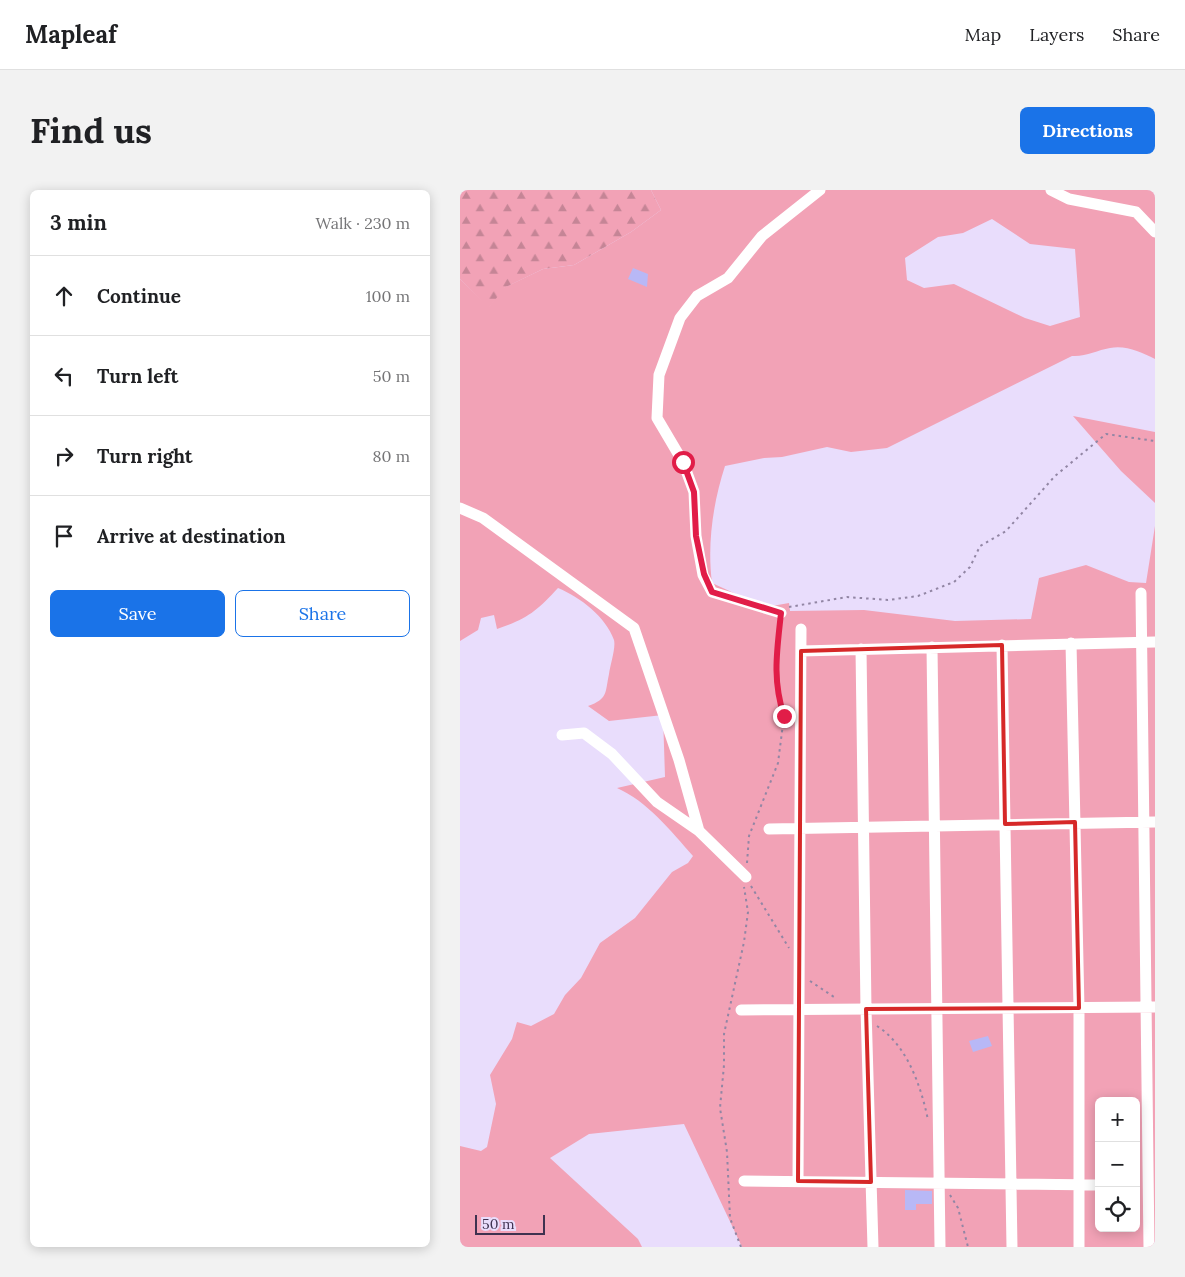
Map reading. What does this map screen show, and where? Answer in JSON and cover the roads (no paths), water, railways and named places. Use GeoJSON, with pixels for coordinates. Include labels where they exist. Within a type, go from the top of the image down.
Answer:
{"type":"FeatureCollection","features":[{"type":"Feature","properties":{"kind":"street"},"geometry":{"type":"LineString","coordinates":[[781,613],[712,592],[704,574],[698,546],[694,492],[683,462],[657,418],[659,376],[680,318],[697,296],[728,278],[762,236],[820,190]]}},
{"type":"Feature","properties":{"kind":"street"},"geometry":{"type":"LineString","coordinates":[[1052,190],[1069,199],[1136,212],[1155,232]]}},
{"type":"Feature","properties":{"kind":"street"},"geometry":{"type":"LineString","coordinates":[[460,508],[483,518],[634,628],[679,760],[700,831]]}},
{"type":"Feature","properties":{"kind":"street"},"geometry":{"type":"LineString","coordinates":[[1141,593],[1150,822],[1152,1185],[1149,1247]]}},
{"type":"Feature","properties":{"kind":"street"},"geometry":{"type":"LineString","coordinates":[[798,1181],[801,629]]}},
{"type":"Feature","properties":{"kind":"street"},"geometry":{"type":"LineString","coordinates":[[801,651],[1155,642]]}},
{"type":"Feature","properties":{"kind":"street"},"geometry":{"type":"LineString","coordinates":[[1072,643],[1079,1008],[1079,1247]]}},
{"type":"Feature","properties":{"kind":"street"},"geometry":{"type":"LineString","coordinates":[[1002,645],[1012,1247]]}},
{"type":"Feature","properties":{"kind":"street"},"geometry":{"type":"LineString","coordinates":[[932,647],[940,1247]]}},
{"type":"Feature","properties":{"kind":"street"},"geometry":{"type":"LineString","coordinates":[[861,649],[866,1009],[873,1247]]}},
{"type":"Feature","properties":{"kind":"street"},"geometry":{"type":"LineString","coordinates":[[562,735],[584,733],[612,754],[657,802],[700,831],[746,877]]}},
{"type":"Feature","properties":{"kind":"street"},"geometry":{"type":"LineString","coordinates":[[769,829],[1150,822]]}},
{"type":"Feature","properties":{"kind":"street"},"geometry":{"type":"LineString","coordinates":[[742,1010],[1151,1007]]}},
{"type":"Feature","properties":{"kind":"street"},"geometry":{"type":"LineString","coordinates":[[744,1181],[1095,1185]]}}]}
